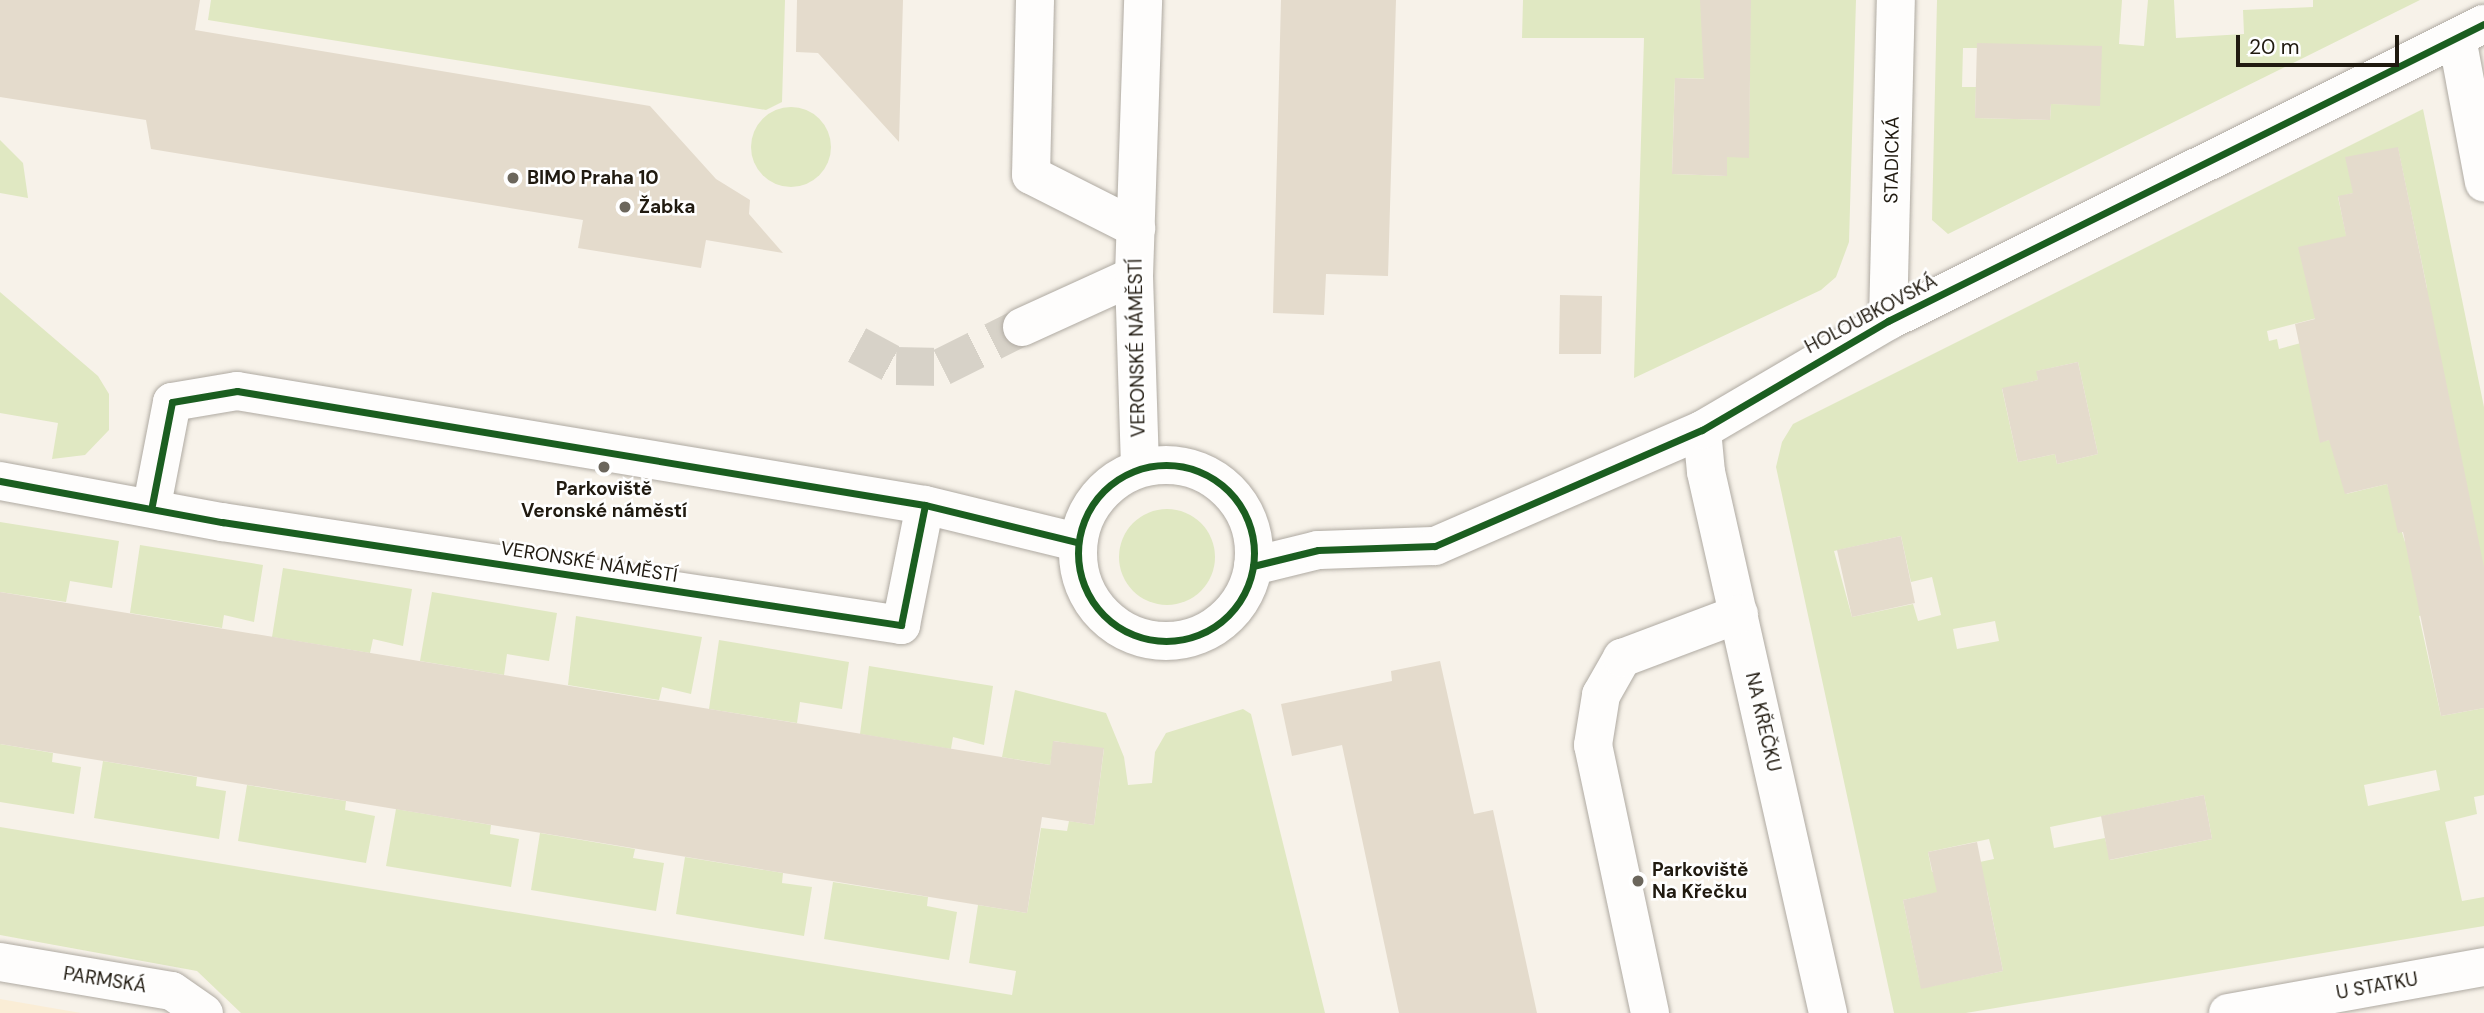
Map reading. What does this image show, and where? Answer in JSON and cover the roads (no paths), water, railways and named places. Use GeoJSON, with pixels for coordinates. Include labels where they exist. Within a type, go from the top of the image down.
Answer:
{"type":"FeatureCollection","features":[{"type":"Feature","properties":{"kind":"street"},"geometry":{"type":"LineString","coordinates":[[1035,0],[1031,175],[1136,229]]}},
{"type":"Feature","properties":{"kind":"street","name":"VERONSKÉ NÁMĚSTÍ"},"geometry":{"type":"LineString","coordinates":[[1140,467],[1134,276],[1143,0]]}},
{"type":"Feature","properties":{"kind":"street","name":"STADICKÁ"},"geometry":{"type":"LineString","coordinates":[[1888,321],[1896,0]]}},
{"type":"Feature","properties":{"kind":"street"},"geometry":{"type":"LineString","coordinates":[[2470,31],[2484,183]]}},
{"type":"Feature","properties":{"kind":"street","name":"HOLOUBKOVSKÁ"},"geometry":{"type":"LineString","coordinates":[[1254,566],[1318,550],[1435,545],[1702,430],[1888,321],[2470,31]]}},
{"type":"Feature","properties":{"kind":"street"},"geometry":{"type":"LineString","coordinates":[[1022,327],[1134,276]]}},
{"type":"Feature","properties":{"kind":"street"},"geometry":{"type":"LineString","coordinates":[[152,505],[172,402],[237,391],[925,505],[1077,542],[1079,572],[1091,601],[1111,624],[1138,638],[1168,642],[1199,636],[1231,611],[1254,566]]}},
{"type":"Feature","properties":{"kind":"street","name":"NA KŘEČKU"},"geometry":{"type":"LineString","coordinates":[[1702,430],[1739,614],[1828,1013]]}},
{"type":"Feature","properties":{"kind":"street","name":"VERONSKÉ NÁMĚSTÍ"},"geometry":{"type":"LineString","coordinates":[[1077,542],[1098,495],[1140,467],[1170,463],[1199,470],[1224,485],[1243,508],[1253,536],[1254,566]]}},
{"type":"Feature","properties":{"kind":"street","name":"VERONSKÉ NÁMĚSTÍ"},"geometry":{"type":"LineString","coordinates":[[0,481],[152,505],[222,522],[901,625],[925,505]]}},
{"type":"Feature","properties":{"kind":"street"},"geometry":{"type":"LineString","coordinates":[[1650,1013],[1593,745],[1601,695],[1622,658],[1739,614]]}},
{"type":"Feature","properties":{"kind":"street","name":"PARMSKÁ"},"geometry":{"type":"LineString","coordinates":[[0,962],[173,991],[204,1013]]}},
{"type":"Feature","properties":{"kind":"street","name":"U STATKU"},"geometry":{"type":"LineString","coordinates":[[2228,1013],[2484,967]]}},
{"type":"Feature","properties":{"kind":"tunnel"},"geometry":{"type":"LineString","coordinates":[[857,345],[896,366],[942,367],[1022,327]]}},
{"type":"Feature","properties":{"kind":"place","name":"BIMO Praha 10"},"geometry":{"type":"Point","coordinates":[513,178]}},
{"type":"Feature","properties":{"kind":"place","name":"Žabka"},"geometry":{"type":"Point","coordinates":[625,207]}},
{"type":"Feature","properties":{"kind":"place","name":"Parkoviště Veronské náměstí"},"geometry":{"type":"Point","coordinates":[604,467]}},
{"type":"Feature","properties":{"kind":"place","name":"Parkoviště Na Křečku"},"geometry":{"type":"Point","coordinates":[1638,881]}}]}
